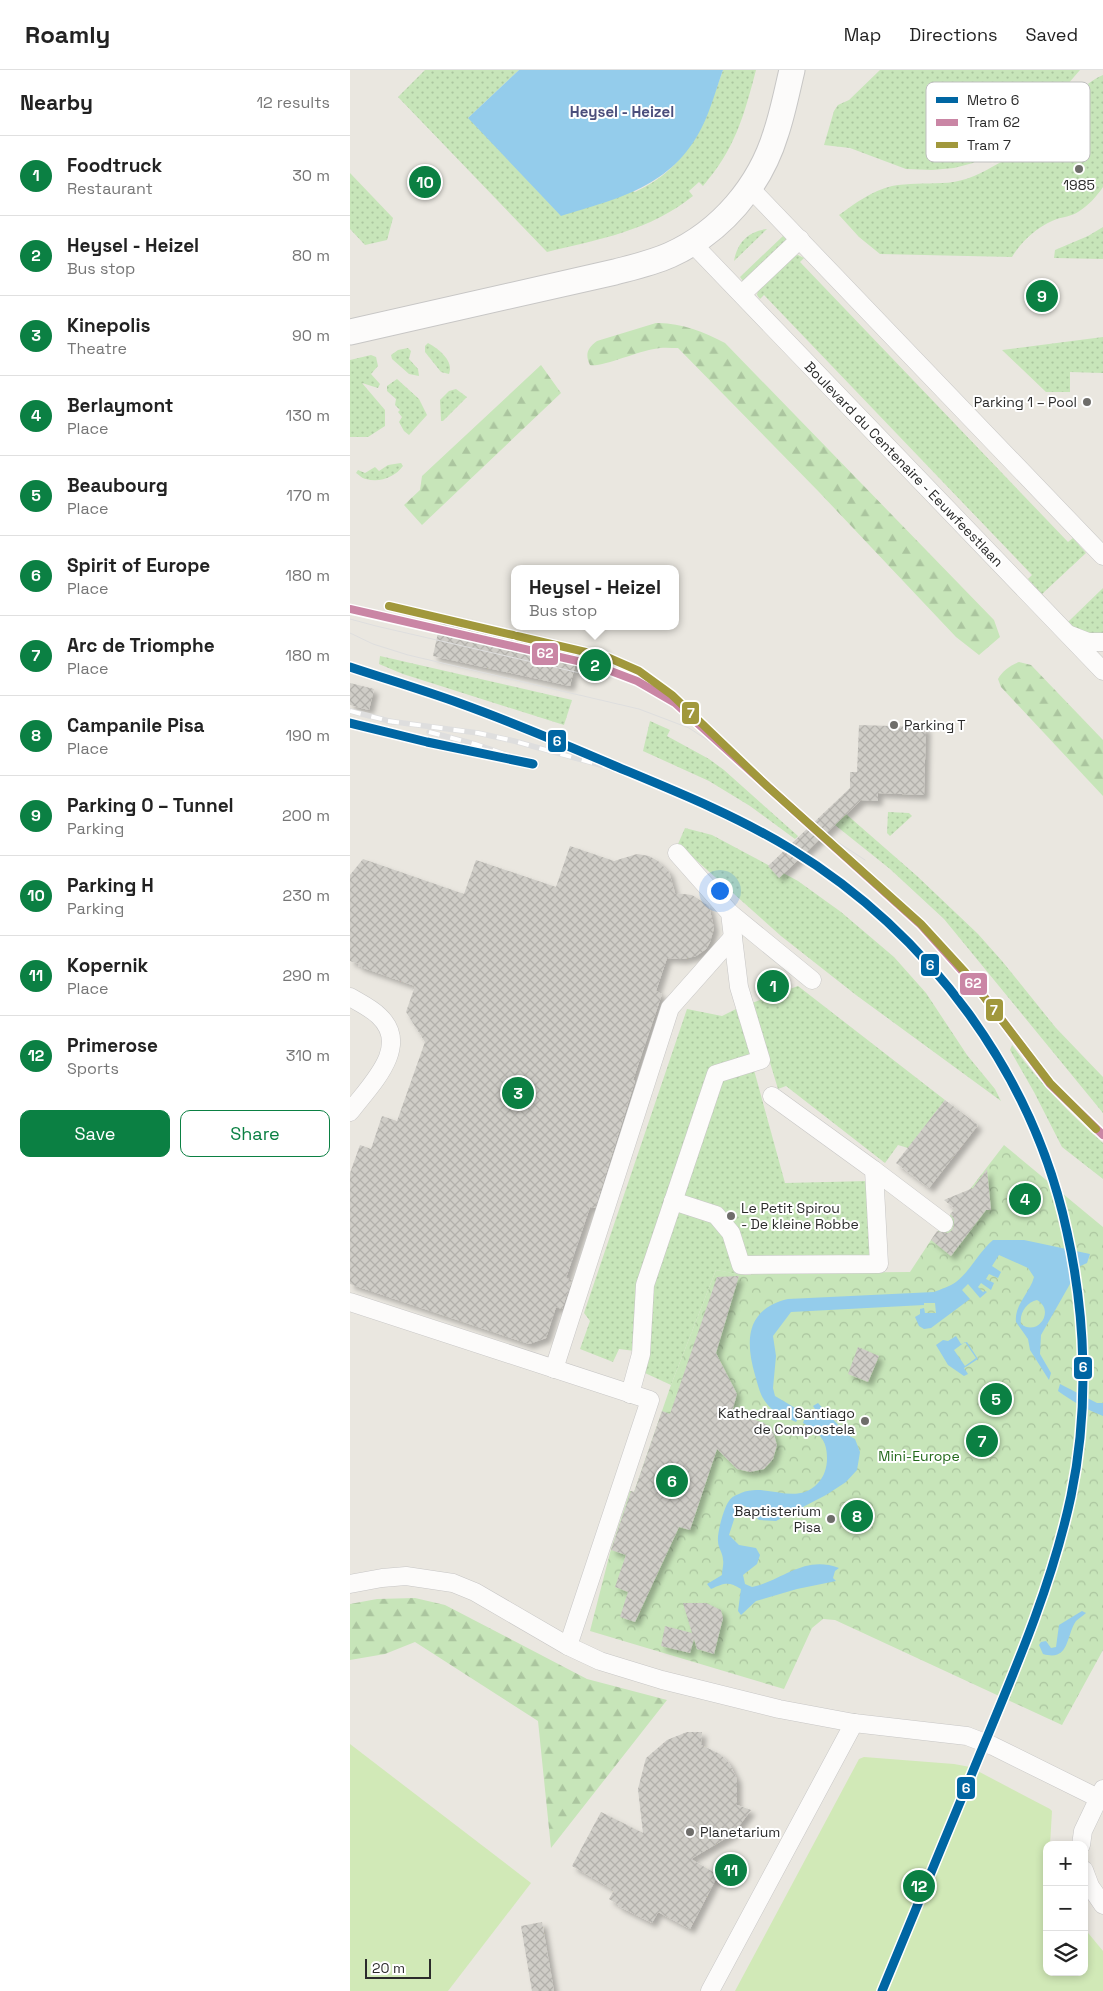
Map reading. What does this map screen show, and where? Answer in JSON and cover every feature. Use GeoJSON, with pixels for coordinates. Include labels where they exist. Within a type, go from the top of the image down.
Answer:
{"type":"FeatureCollection","features":[{"type":"Feature","properties":{"kind":"street"},"geometry":{"type":"LineString","coordinates":[[350,332],[649,264],[692,243],[725,217],[750,188],[766,159],[776,133],[792,70]]}},
{"type":"Feature","properties":{"kind":"street"},"geometry":{"type":"LineString","coordinates":[[750,188],[1103,556]]}},
{"type":"Feature","properties":{"kind":"street"},"geometry":{"type":"LineString","coordinates":[[742,294],[800,239]]}},
{"type":"Feature","properties":{"kind":"street","name":"Boulevard du Centenaire - Eeuwfeestlaan"},"geometry":{"type":"LineString","coordinates":[[692,243],[1103,671]]}},
{"type":"Feature","properties":{"kind":"street","name":"Boulevard du Centenaire - Eeuwfeestlaan"},"geometry":{"type":"LineString","coordinates":[[1067,634],[1082,641],[1103,642]]}},
{"type":"Feature","properties":{"kind":"street"},"geometry":{"type":"LineString","coordinates":[[677,853],[730,913],[812,980]]}},
{"type":"Feature","properties":{"kind":"street"},"geometry":{"type":"LineString","coordinates":[[630,1394],[641,1354],[645,1285],[716,1074],[761,1060],[739,987],[730,913]]}},
{"type":"Feature","properties":{"kind":"street"},"geometry":{"type":"LineString","coordinates":[[554,1369],[670,1008],[733,938]]}},
{"type":"Feature","properties":{"kind":"street"},"geometry":{"type":"LineString","coordinates":[[350,997],[372,1011],[383,1021],[391,1041],[387,1063],[350,1112]]}},
{"type":"Feature","properties":{"kind":"street"},"geometry":{"type":"LineString","coordinates":[[772,1096],[944,1222]]}},
{"type":"Feature","properties":{"kind":"street"},"geometry":{"type":"LineString","coordinates":[[674,1201],[716,1215],[730,1233],[741,1265],[880,1264],[874,1170]]}},
{"type":"Feature","properties":{"kind":"street"},"geometry":{"type":"LineString","coordinates":[[350,1302],[650,1400],[568,1646]]}},
{"type":"Feature","properties":{"kind":"street"},"geometry":{"type":"LineString","coordinates":[[350,1584],[406,1576],[453,1583],[475,1592],[568,1646],[600,1661],[662,1680],[768,1707],[854,1723],[967,1736],[1100,1793],[1083,1831],[1082,1841]]}},
{"type":"Feature","properties":{"kind":"street"},"geometry":{"type":"LineString","coordinates":[[710,1991],[854,1723]]}},
{"type":"Feature","properties":{"kind":"street"},"geometry":{"type":"LineString","coordinates":[[1088,1881],[1103,1905]]}},
{"type":"Feature","properties":{"kind":"green space"},"geometry":{"type":"Polygon","coordinates":[[[425,70],[519,70],[468,118],[635,192],[654,182],[682,156],[701,125],[723,70],[756,70],[742,117],[731,145],[703,186],[699,182],[689,191],[693,196],[659,218],[641,226],[605,238],[547,252],[398,97],[425,70]]]}},
{"type":"Feature","properties":{"kind":"green space"},"geometry":{"type":"Polygon","coordinates":[[[880,70],[1080,70],[1070,82],[926,82],[926,162],[975,162],[954,168],[932,170],[906,169],[850,148],[824,145],[834,111],[838,105],[849,100],[880,70]]]}},
{"type":"Feature","properties":{"kind":"green space"},"geometry":{"type":"Polygon","coordinates":[[[1103,75],[1103,187],[1092,201],[1078,212],[1052,221],[1035,232],[1024,241],[1012,257],[880,254],[859,237],[839,215],[864,198],[884,188],[904,184],[955,182],[974,176],[1000,162],[1090,162],[1090,82],[1103,75]]]}},
{"type":"Feature","properties":{"kind":"green space"},"geometry":{"type":"Polygon","coordinates":[[[350,173],[393,218],[387,240],[365,245],[350,229],[350,173]]]}},
{"type":"Feature","properties":{"kind":"green space"},"geometry":{"type":"Polygon","coordinates":[[[1103,227],[1103,259],[1054,258],[1055,250],[1088,236],[1103,227]]]}},
{"type":"Feature","properties":{"kind":"green space"},"geometry":{"type":"Polygon","coordinates":[[[767,229],[734,261],[738,248],[749,235],[767,229]]]}},
{"type":"Feature","properties":{"kind":"green space"},"geometry":{"type":"Polygon","coordinates":[[[783,236],[787,240],[743,281],[740,277],[783,236]]]}},
{"type":"Feature","properties":{"kind":"green space"},"geometry":{"type":"Polygon","coordinates":[[[798,255],[804,258],[800,262],[1068,542],[1073,538],[1086,553],[1042,594],[1028,579],[1032,575],[764,295],[760,299],[757,295],[758,290],[794,256],[798,255]]]}},
{"type":"Feature","properties":{"kind":"green space"},"geometry":{"type":"Polygon","coordinates":[[[656,323],[691,328],[725,343],[994,620],[1000,637],[979,655],[956,637],[819,492],[678,348],[657,348],[602,364],[590,365],[588,352],[597,341],[656,323]]]}},
{"type":"Feature","properties":{"kind":"green space"},"geometry":{"type":"Polygon","coordinates":[[[1103,337],[1103,373],[1070,372],[1070,392],[1046,392],[1002,350],[1103,337]]]}},
{"type":"Feature","properties":{"kind":"green space"},"geometry":{"type":"Polygon","coordinates":[[[428,343],[445,356],[450,369],[449,374],[441,372],[425,352],[425,346],[428,343]]]}},
{"type":"Feature","properties":{"kind":"green space"},"geometry":{"type":"Polygon","coordinates":[[[408,348],[411,351],[409,359],[418,369],[419,376],[409,374],[392,359],[391,355],[398,350],[408,348]]]}},
{"type":"Feature","properties":{"kind":"green space"},"geometry":{"type":"Polygon","coordinates":[[[371,355],[376,357],[378,366],[371,374],[380,384],[378,388],[362,383],[385,410],[385,426],[368,437],[350,437],[350,360],[371,355]]]}},
{"type":"Feature","properties":{"kind":"green space"},"geometry":{"type":"Polygon","coordinates":[[[541,365],[561,393],[422,525],[404,505],[420,490],[422,476],[541,365]]]}},
{"type":"Feature","properties":{"kind":"green space"},"geometry":{"type":"Polygon","coordinates":[[[397,379],[419,399],[427,415],[409,435],[404,431],[399,422],[402,417],[398,412],[400,410],[395,405],[396,399],[387,391],[387,386],[397,379]]]}},
{"type":"Feature","properties":{"kind":"green space"},"geometry":{"type":"Polygon","coordinates":[[[456,389],[467,397],[441,421],[440,400],[449,391],[456,389]]]}},
{"type":"Feature","properties":{"kind":"green space"},"geometry":{"type":"Polygon","coordinates":[[[401,463],[403,466],[400,470],[382,480],[365,479],[356,473],[358,470],[365,473],[375,467],[379,471],[388,465],[401,463]]]}},
{"type":"Feature","properties":{"kind":"green space"},"geometry":{"type":"Polygon","coordinates":[[[1103,588],[1103,635],[1084,633],[1068,622],[1103,588]]]}},
{"type":"Feature","properties":{"kind":"green space"},"geometry":{"type":"Polygon","coordinates":[[[380,656],[572,700],[564,725],[403,674],[379,664],[380,656]]]}},
{"type":"Feature","properties":{"kind":"green space"},"geometry":{"type":"Polygon","coordinates":[[[1019,662],[1031,665],[1103,740],[1103,796],[1001,687],[998,679],[1000,676],[1019,662]]]}},
{"type":"Feature","properties":{"kind":"green space"},"geometry":{"type":"Polygon","coordinates":[[[650,721],[670,730],[667,736],[709,759],[724,770],[798,836],[795,839],[750,806],[709,781],[643,751],[650,721]]]}},
{"type":"Feature","properties":{"kind":"green space"},"geometry":{"type":"Polygon","coordinates":[[[888,812],[909,813],[912,816],[890,836],[887,833],[888,812]]]}},
{"type":"Feature","properties":{"kind":"green space"},"geometry":{"type":"Polygon","coordinates":[[[846,814],[917,876],[978,934],[1056,1028],[1103,1077],[1103,1113],[944,919],[890,869],[835,825],[846,814]]]}},
{"type":"Feature","properties":{"kind":"green space"},"geometry":{"type":"Polygon","coordinates":[[[685,828],[712,835],[798,881],[841,912],[894,957],[926,993],[967,1055],[995,1089],[1001,1101],[856,995],[781,936],[678,844],[685,828]]]}},
{"type":"Feature","properties":{"kind":"green space"},"geometry":{"type":"Polygon","coordinates":[[[798,986],[945,1100],[908,1148],[898,1145],[885,1163],[786,1086],[778,1089],[752,1003],[798,986]]]}},
{"type":"Feature","properties":{"kind":"green space"},"geometry":{"type":"Polygon","coordinates":[[[687,1009],[722,1016],[736,1009],[751,1056],[711,1067],[635,1351],[619,1349],[613,1362],[580,1349],[590,1321],[584,1313],[687,1009]]]}},
{"type":"Feature","properties":{"kind":"green space"},"geometry":{"type":"Polygon","coordinates":[[[1012,1045],[1054,1096],[1103,1143],[1103,1179],[1062,1147],[1010,1050],[1012,1045]]]}},
{"type":"Feature","properties":{"kind":"green space"},"geometry":{"type":"Polygon","coordinates":[[[754,1070],[785,1183],[868,1181],[875,1272],[751,1275],[742,1237],[721,1207],[681,1196],[720,1082],[729,1076],[754,1070]]]}},
{"type":"Feature","properties":{"kind":"green space","name":"Mini-Europe"},"geometry":{"type":"Polygon","coordinates":[[[1004,1145],[1103,1227],[1103,1650],[1062,1725],[835,1620],[823,1619],[812,1628],[784,1689],[590,1631],[611,1549],[630,1491],[634,1492],[671,1385],[716,1270],[745,1275],[910,1272],[931,1240],[1004,1145]]]}},
{"type":"Feature","properties":{"kind":"green space"},"geometry":{"type":"Polygon","coordinates":[[[678,1207],[713,1218],[729,1243],[737,1274],[716,1270],[671,1385],[645,1373],[650,1287],[678,1207]]]}},
{"type":"Feature","properties":{"kind":"green space"},"geometry":{"type":"Polygon","coordinates":[[[415,1598],[445,1605],[587,1679],[667,1700],[551,1848],[538,1721],[415,1642],[385,1654],[350,1660],[350,1604],[377,1599],[415,1598]]]}},
{"type":"Feature","properties":{"kind":"green space"},"geometry":{"type":"Polygon","coordinates":[[[350,1744],[531,1883],[448,1991],[350,1991],[350,1744]]]}},
{"type":"Feature","properties":{"kind":"green space"},"geometry":{"type":"Polygon","coordinates":[[[864,1757],[970,1767],[1050,1809],[1052,1811],[1050,1841],[1043,1841],[1043,1976],[1088,1976],[1088,1933],[1103,1951],[1103,1991],[735,1991],[859,1759],[864,1757]]]}},
{"type":"Feature","properties":{"kind":"water"},"geometry":{"type":"Polygon","coordinates":[[[519,70],[723,70],[702,127],[690,147],[675,164],[659,177],[623,196],[561,216],[468,118],[519,70]]]}},
{"type":"Feature","properties":{"kind":"water"},"geometry":{"type":"Polygon","coordinates":[[[993,1240],[1024,1240],[1090,1254],[1087,1263],[1076,1268],[1070,1284],[1041,1335],[1040,1354],[1051,1373],[1049,1380],[1030,1350],[1028,1339],[1016,1322],[1017,1310],[1034,1277],[1028,1268],[999,1255],[992,1266],[1001,1272],[998,1278],[989,1274],[986,1279],[994,1283],[991,1290],[981,1283],[978,1287],[983,1292],[987,1292],[980,1298],[968,1284],[962,1290],[970,1299],[931,1328],[924,1329],[919,1326],[915,1317],[920,1314],[920,1309],[924,1308],[925,1313],[936,1313],[935,1303],[791,1312],[773,1336],[776,1356],[773,1388],[775,1396],[802,1412],[796,1422],[777,1412],[765,1401],[757,1383],[750,1350],[752,1328],[756,1318],[764,1310],[788,1299],[934,1292],[956,1282],[993,1240]],[[1037,1300],[1027,1306],[1021,1316],[1021,1324],[1027,1327],[1038,1325],[1045,1316],[1045,1310],[1037,1300]]]}},
{"type":"Feature","properties":{"kind":"water"},"geometry":{"type":"Polygon","coordinates":[[[956,1336],[961,1344],[963,1343],[954,1350],[965,1366],[976,1358],[965,1343],[967,1342],[978,1359],[964,1368],[968,1374],[964,1376],[948,1365],[936,1345],[943,1340],[948,1341],[956,1336]]]}},
{"type":"Feature","properties":{"kind":"water"},"geometry":{"type":"Polygon","coordinates":[[[1060,1384],[1097,1403],[1103,1403],[1103,1416],[1080,1405],[1058,1391],[1060,1384]]]}},
{"type":"Feature","properties":{"kind":"water"},"geometry":{"type":"Polygon","coordinates":[[[818,1403],[839,1426],[836,1429],[855,1439],[860,1452],[857,1470],[846,1482],[826,1495],[776,1521],[759,1520],[745,1506],[738,1507],[729,1535],[739,1545],[756,1548],[760,1555],[757,1564],[743,1575],[745,1584],[752,1587],[763,1584],[794,1570],[815,1564],[839,1568],[835,1571],[833,1578],[836,1581],[797,1589],[756,1601],[741,1615],[738,1611],[741,1589],[726,1584],[711,1589],[707,1584],[722,1575],[723,1562],[718,1537],[725,1509],[732,1498],[751,1490],[791,1494],[800,1493],[809,1490],[820,1481],[826,1465],[826,1446],[818,1434],[803,1423],[806,1414],[820,1416],[813,1406],[818,1403]]]}},
{"type":"Feature","properties":{"kind":"water"},"geometry":{"type":"Polygon","coordinates":[[[1082,1611],[1086,1613],[1076,1621],[1063,1651],[1052,1655],[1043,1654],[1039,1645],[1041,1642],[1046,1641],[1051,1648],[1056,1647],[1059,1625],[1082,1611]]]}},
{"type":"Feature","properties":{"kind":"building"},"geometry":{"type":"Polygon","coordinates":[[[442,614],[580,646],[570,686],[433,656],[442,614]]]}},
{"type":"Feature","properties":{"kind":"building"},"geometry":{"type":"Polygon","coordinates":[[[350,683],[374,689],[369,710],[350,705],[350,683]]]}},
{"type":"Feature","properties":{"kind":"building"},"geometry":{"type":"Polygon","coordinates":[[[859,725],[926,727],[924,795],[878,793],[878,801],[861,800],[779,878],[768,866],[850,788],[850,772],[857,772],[859,725]]]}},
{"type":"Feature","properties":{"kind":"building"},"geometry":{"type":"Polygon","coordinates":[[[570,846],[614,861],[637,854],[649,856],[658,861],[669,872],[675,893],[692,895],[709,906],[714,928],[706,949],[696,956],[683,959],[667,958],[656,991],[662,994],[633,1080],[635,1081],[595,1208],[590,1207],[566,1278],[572,1280],[562,1309],[556,1307],[546,1338],[529,1344],[350,1284],[350,1173],[360,1145],[371,1149],[382,1116],[397,1121],[425,1042],[406,1012],[415,986],[358,966],[359,964],[350,961],[350,875],[363,859],[464,894],[476,860],[556,887],[570,846]]]}},
{"type":"Feature","properties":{"kind":"building"},"geometry":{"type":"Polygon","coordinates":[[[945,1100],[978,1125],[929,1188],[896,1163],[945,1100]]]}},
{"type":"Feature","properties":{"kind":"building"},"geometry":{"type":"Polygon","coordinates":[[[987,1169],[991,1210],[986,1210],[951,1256],[931,1240],[937,1231],[948,1233],[954,1225],[954,1219],[950,1214],[955,1209],[944,1200],[973,1188],[987,1169]]]}},
{"type":"Feature","properties":{"kind":"building"},"geometry":{"type":"Polygon","coordinates":[[[739,1276],[716,1353],[737,1394],[732,1412],[764,1423],[773,1432],[777,1445],[773,1459],[764,1469],[750,1472],[737,1469],[717,1449],[690,1530],[679,1527],[635,1622],[620,1617],[628,1592],[615,1587],[626,1555],[611,1550],[631,1491],[634,1492],[662,1411],[670,1414],[717,1277],[739,1276]]]}},
{"type":"Feature","properties":{"kind":"building"},"geometry":{"type":"Polygon","coordinates":[[[858,1347],[879,1356],[868,1382],[848,1374],[858,1347]]]}},
{"type":"Feature","properties":{"kind":"building"},"geometry":{"type":"Polygon","coordinates":[[[683,1603],[706,1603],[721,1610],[723,1618],[714,1654],[697,1649],[694,1639],[690,1653],[661,1646],[665,1626],[692,1633],[683,1603]]]}},
{"type":"Feature","properties":{"kind":"building","name":"Planetarium"},"geometry":{"type":"Polygon","coordinates":[[[687,1732],[702,1732],[701,1745],[720,1754],[729,1763],[737,1779],[737,1805],[751,1810],[733,1834],[691,1859],[718,1875],[690,1929],[658,1912],[652,1923],[618,1906],[609,1899],[614,1890],[572,1866],[601,1812],[643,1833],[638,1789],[646,1758],[667,1740],[687,1732]]]}},
{"type":"Feature","properties":{"kind":"building"},"geometry":{"type":"Polygon","coordinates":[[[542,1922],[554,1991],[532,1991],[521,1926],[542,1922]]]}},
{"type":"Feature","properties":{"kind":"tram line","name":"7"},"geometry":{"type":"LineString","coordinates":[[389,606],[513,635]]}},
{"type":"Feature","properties":{"kind":"tram line","name":"62"},"geometry":{"type":"LineString","coordinates":[[350,609],[595,665],[637,681],[675,703],[921,925],[980,991],[1050,1084],[1103,1135]]}},
{"type":"Feature","properties":{"kind":"tram line"},"geometry":{"type":"LineString","coordinates":[[350,619],[593,676]]}},
{"type":"Feature","properties":{"kind":"tram line"},"geometry":{"type":"LineString","coordinates":[[350,633],[373,644],[408,655],[639,709],[689,728],[735,758]]}},
{"type":"Feature","properties":{"kind":"tram line","name":"7"},"geometry":{"type":"LineString","coordinates":[[517,636],[607,657],[639,671],[672,695],[767,786],[921,924],[965,972],[1050,1083],[1096,1129]]}},
{"type":"Feature","properties":{"kind":"tram line"},"geometry":{"type":"LineString","coordinates":[[807,822],[865,860]]}},
{"type":"Feature","properties":{"kind":"railway"},"geometry":{"type":"LineString","coordinates":[[350,711],[393,722]]}},
{"type":"Feature","properties":{"kind":"railway"},"geometry":{"type":"LineString","coordinates":[[388,721],[478,733],[514,741],[647,778]]}},
{"type":"Feature","properties":{"kind":"railway"},"geometry":{"type":"LineString","coordinates":[[429,732],[475,744],[537,765]]}},
{"type":"Feature","properties":{"kind":"metro line","name":"6"},"geometry":{"type":"LineString","coordinates":[[350,667],[459,703],[538,733],[704,804],[748,825],[791,849],[841,883],[888,922],[930,966],[968,1013],[1001,1063],[1029,1117],[1051,1173],[1067,1232],[1078,1297],[1083,1364],[1083,1397],[1077,1463],[1071,1496],[1054,1562],[1032,1627],[882,1991]]}},
{"type":"Feature","properties":{"kind":"metro line","name":"6"},"geometry":{"type":"LineString","coordinates":[[350,723],[427,742],[533,764]]}},
{"type":"Feature","properties":{"kind":"place","name":"1985"},"geometry":{"type":"Point","coordinates":[1079,169]}},
{"type":"Feature","properties":{"kind":"place","name":"Parking H"},"geometry":{"type":"Point","coordinates":[425,182]}},
{"type":"Feature","properties":{"kind":"place","name":"Parking 0 – Tunnel"},"geometry":{"type":"Point","coordinates":[1042,296]}},
{"type":"Feature","properties":{"kind":"place","name":"Parking 1 – Pool"},"geometry":{"type":"Point","coordinates":[1087,402]}},
{"type":"Feature","properties":{"kind":"place","name":"Heysel - Heizel"},"geometry":{"type":"Point","coordinates":[595,665]}},
{"type":"Feature","properties":{"kind":"place","name":"Parking T"},"geometry":{"type":"Point","coordinates":[894,725]}},
{"type":"Feature","properties":{"kind":"place","name":"Foodtruck"},"geometry":{"type":"Point","coordinates":[773,986]}},
{"type":"Feature","properties":{"kind":"place","name":"Kinepolis"},"geometry":{"type":"Point","coordinates":[518,1093]}},
{"type":"Feature","properties":{"kind":"place","name":"Berlaymont"},"geometry":{"type":"Point","coordinates":[1025,1199]}},
{"type":"Feature","properties":{"kind":"place","name":"Le Petit Spirou - De kleine Robbe"},"geometry":{"type":"Point","coordinates":[731,1216]}},
{"type":"Feature","properties":{"kind":"place","name":"Beaubourg"},"geometry":{"type":"Point","coordinates":[996,1399]}},
{"type":"Feature","properties":{"kind":"place","name":"Kathedraal Santiago de Compostela"},"geometry":{"type":"Point","coordinates":[865,1421]}},
{"type":"Feature","properties":{"kind":"place","name":"Arc de Triomphe"},"geometry":{"type":"Point","coordinates":[982,1441]}},
{"type":"Feature","properties":{"kind":"place","name":"Spirit of Europe"},"geometry":{"type":"Point","coordinates":[672,1481]}},
{"type":"Feature","properties":{"kind":"place","name":"Campanile Pisa"},"geometry":{"type":"Point","coordinates":[857,1516]}},
{"type":"Feature","properties":{"kind":"place","name":"Baptisterium Pisa"},"geometry":{"type":"Point","coordinates":[831,1519]}},
{"type":"Feature","properties":{"kind":"place","name":"Planetarium"},"geometry":{"type":"Point","coordinates":[690,1832]}},
{"type":"Feature","properties":{"kind":"place","name":"Kopernik"},"geometry":{"type":"Point","coordinates":[731,1870]}},
{"type":"Feature","properties":{"kind":"place","name":"Primerose"},"geometry":{"type":"Point","coordinates":[919,1886]}},
{"type":"Feature","properties":{"kind":"district","name":"Heysel - Heizel"},"geometry":{"type":"Point","coordinates":[622,112]}}]}
